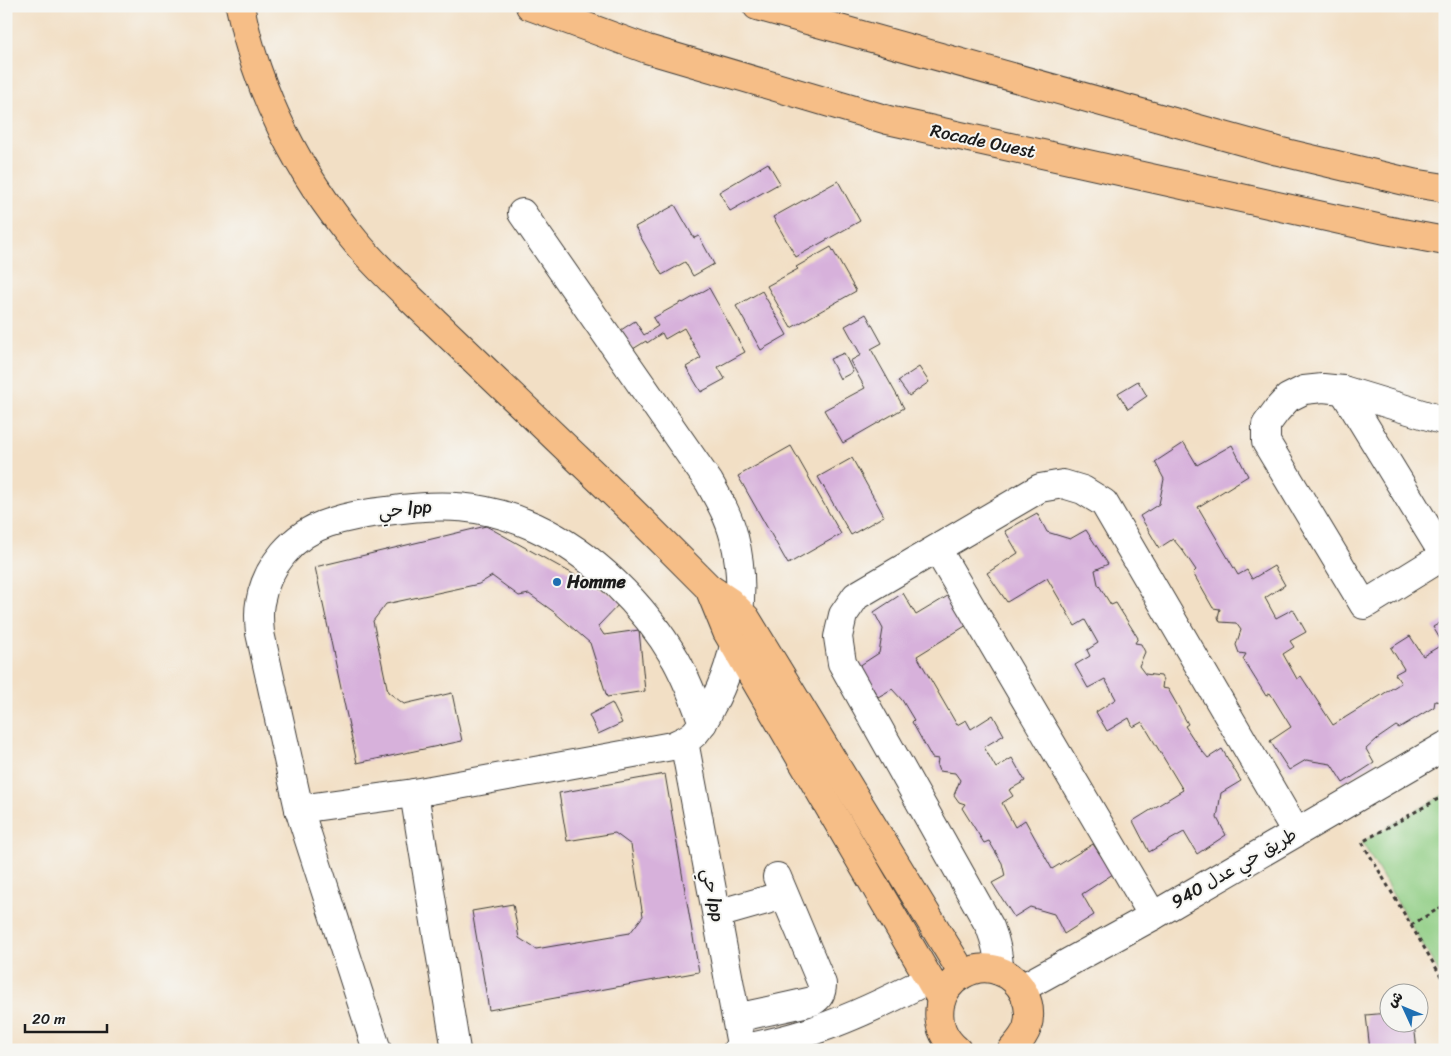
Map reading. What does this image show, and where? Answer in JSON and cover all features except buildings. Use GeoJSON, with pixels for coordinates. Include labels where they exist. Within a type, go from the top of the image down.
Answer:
{"type":"FeatureCollection","features":[{"type":"Feature","properties":{"kind":"main road","name":"Rocade Ouest"},"geometry":{"type":"LineString","coordinates":[[530,6],[647,48],[888,120],[1386,230],[1445,241]]}},
{"type":"Feature","properties":{"kind":"main road"},"geometry":{"type":"LineString","coordinates":[[757,6],[1278,151],[1413,183],[1445,188]]}},
{"type":"Feature","properties":{"kind":"main road"},"geometry":{"type":"LineString","coordinates":[[243,18],[268,99],[288,142],[308,177],[355,242],[404,292],[628,507],[709,588],[720,594],[739,610],[752,626],[963,974]]}},
{"type":"Feature","properties":{"kind":"main road"},"geometry":{"type":"LineString","coordinates":[[709,588],[720,618],[735,645],[935,989],[941,1029],[948,1042],[956,1050]]}},
{"type":"Feature","properties":{"kind":"main road"},"geometry":{"type":"LineString","coordinates":[[935,989],[946,988],[963,974],[987,968],[999,971],[1012,978],[1022,988],[1028,1001],[1030,1015],[1027,1029],[1018,1047]]}},
{"type":"Feature","properties":{"kind":"street"},"geometry":{"type":"LineString","coordinates":[[299,809],[414,793],[666,747],[694,732],[717,698],[728,671],[735,645],[741,592],[739,564],[734,538],[720,500],[522,213]]}},
{"type":"Feature","properties":{"kind":"street"},"geometry":{"type":"LineString","coordinates":[[1343,390],[1445,555],[1364,605],[1266,442],[1266,425],[1288,398],[1304,390],[1323,388],[1343,390],[1445,421]]}},
{"type":"Feature","properties":{"kind":"street"},"geometry":{"type":"LineString","coordinates":[[999,971],[996,941],[990,927],[842,663],[838,637],[843,615],[856,596],[1040,488],[1063,484],[1083,490],[1104,503],[1296,832]]}},
{"type":"Feature","properties":{"kind":"street","name":"حي lpp"},"geometry":{"type":"LineString","coordinates":[[377,1050],[299,809],[260,633],[259,617],[260,602],[270,572],[288,547],[313,529],[327,523],[374,512],[440,506],[473,508],[505,516],[536,528],[592,563],[617,584],[660,634],[677,662],[691,692],[694,732],[717,914],[740,1049],[817,1030],[855,1016],[893,998],[935,989]]}},
{"type":"Feature","properties":{"kind":"street"},"geometry":{"type":"LineString","coordinates":[[936,549],[1153,916]]}},
{"type":"Feature","properties":{"kind":"street","name":"طريق حي عدل 940"},"geometry":{"type":"LineString","coordinates":[[1022,988],[1153,916],[1445,746]]}},
{"type":"Feature","properties":{"kind":"street"},"geometry":{"type":"LineString","coordinates":[[414,793],[456,1050]]}},
{"type":"Feature","properties":{"kind":"street"},"geometry":{"type":"LineString","coordinates":[[717,914],[781,886],[822,984],[821,994],[813,1001],[736,1018]]}},
{"type":"Feature","properties":{"kind":"path"},"geometry":{"type":"LineString","coordinates":[[1445,795],[1362,842],[1445,983]]}},
{"type":"Feature","properties":{"kind":"path"},"geometry":{"type":"LineString","coordinates":[[1411,925],[1445,905]]}},
{"type":"Feature","properties":{"kind":"green space"},"geometry":{"type":"Polygon","coordinates":[[[1445,794],[1445,983],[1362,842],[1445,794]]]}},
{"type":"Feature","properties":{"kind":"place","name":"Homme"},"geometry":{"type":"Point","coordinates":[557,582]}}]}
